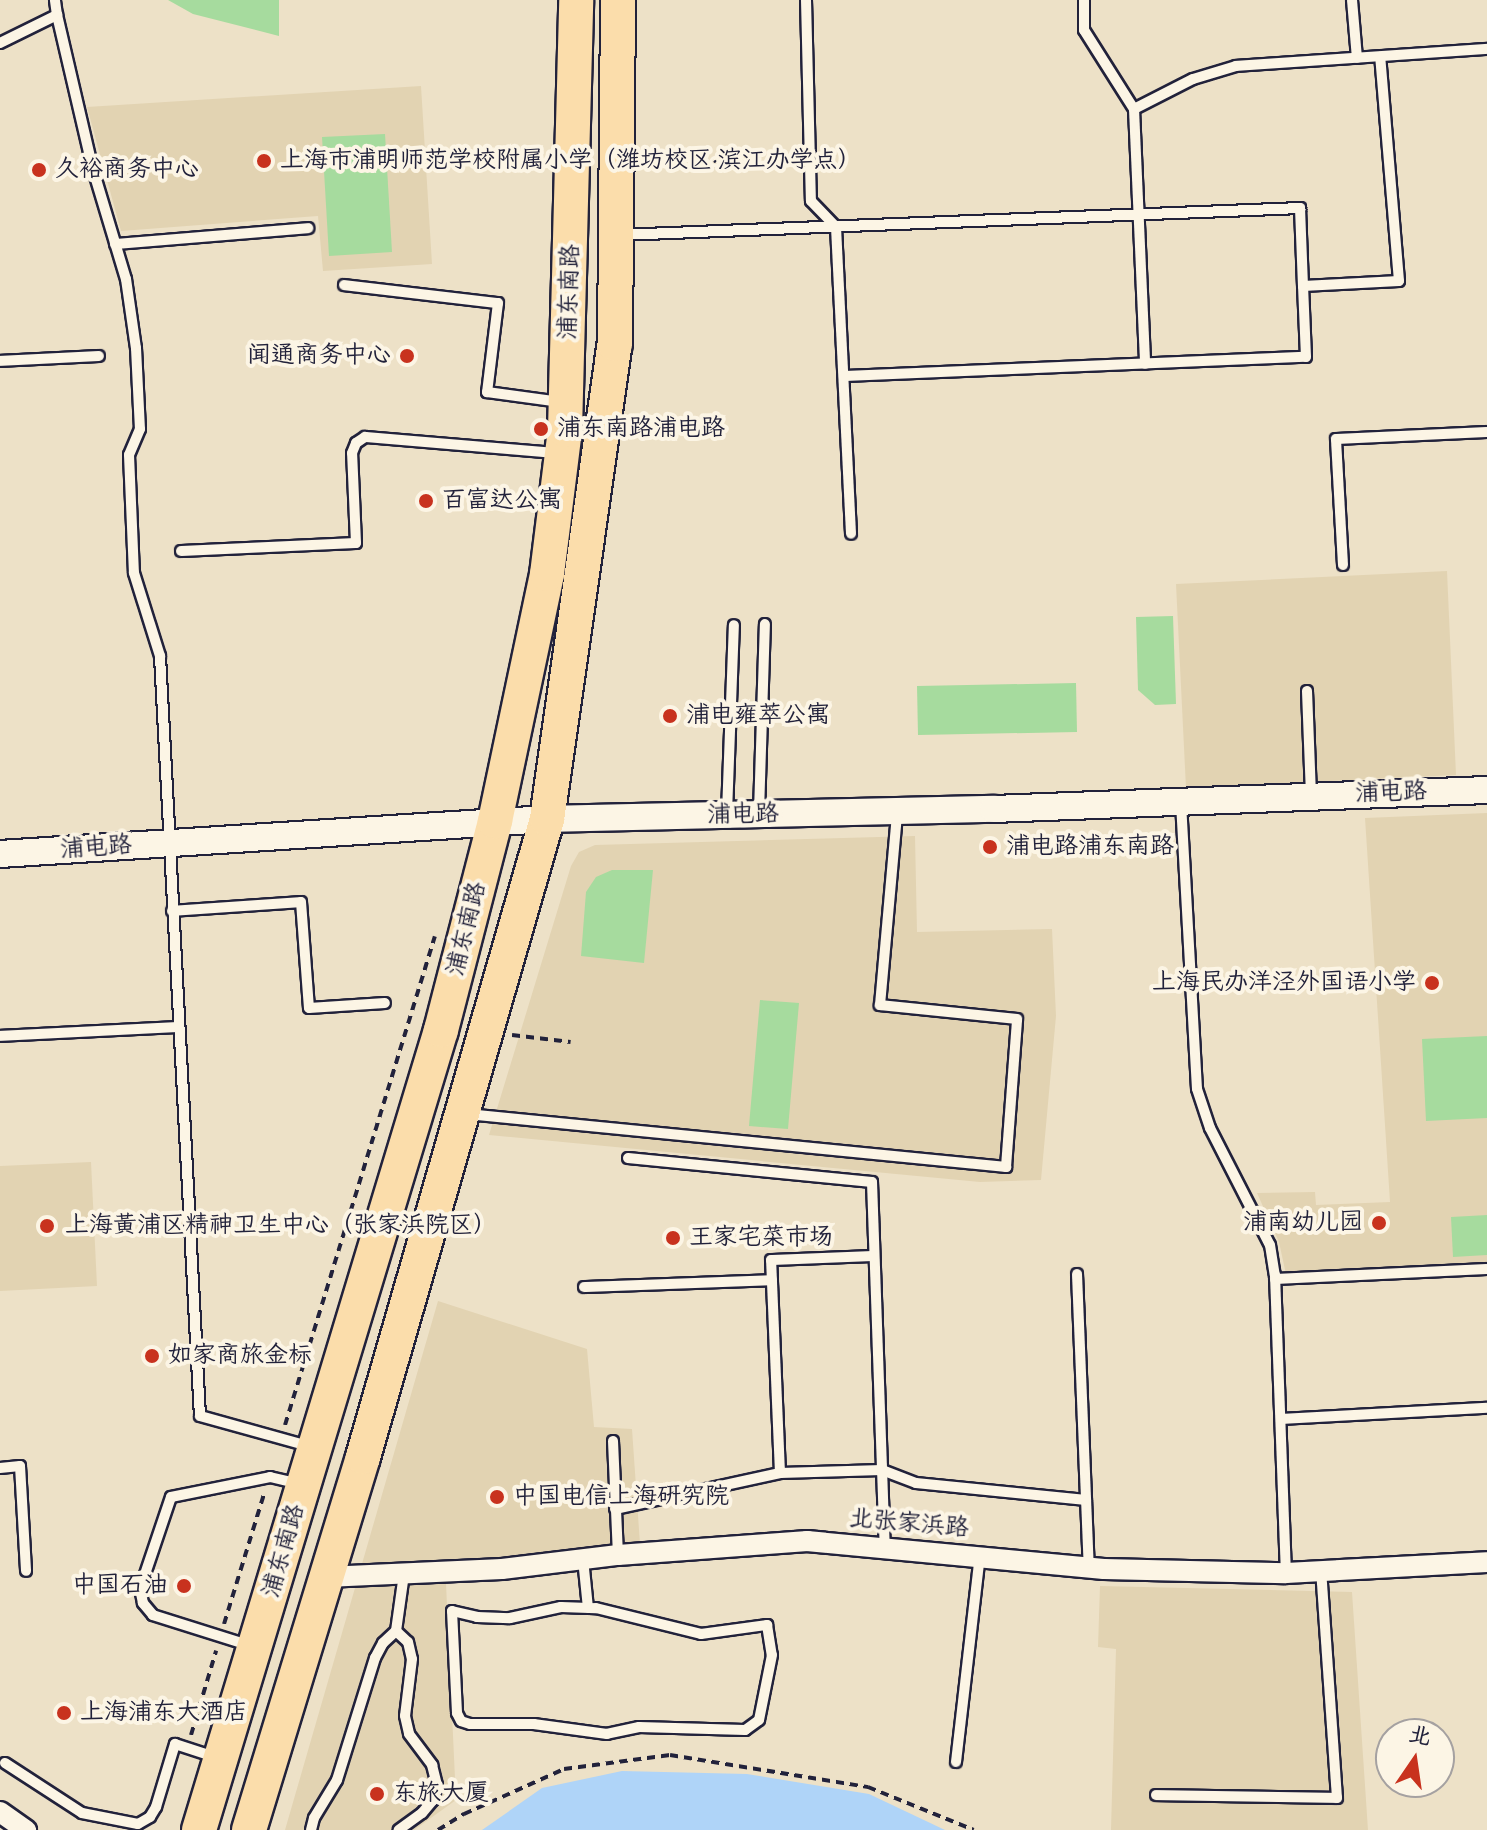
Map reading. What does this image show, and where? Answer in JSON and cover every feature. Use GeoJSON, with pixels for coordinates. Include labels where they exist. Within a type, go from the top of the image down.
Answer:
{"type":"FeatureCollection","features":[{"type":"Feature","properties":{"kind":"main road","name":"浦东南路"},"geometry":{"type":"LineString","coordinates":[[199,1830],[441,1030],[495,821],[547,574],[563,454],[566,403],[576,0]]}},
{"type":"Feature","properties":{"kind":"main road","name":"浦东南路"},"geometry":{"type":"LineString","coordinates":[[249,1830],[547,819],[615,344],[618,0]]}},
{"type":"Feature","properties":{"kind":"street","name":"浦电路"},"geometry":{"type":"LineString","coordinates":[[0,854],[495,821],[1181,803],[1487,790]]}},
{"type":"Feature","properties":{"kind":"street","name":"北张家浜路"},"geometry":{"type":"LineString","coordinates":[[326,1577],[502,1569],[618,1555],[792,1542],[885,1547],[1089,1567],[1286,1573],[1487,1562]]}},
{"type":"Feature","properties":{"kind":"street"},"geometry":{"type":"LineString","coordinates":[[0,1812],[26,1830]]}},
{"type":"Feature","properties":{"kind":"lane"},"geometry":{"type":"LineString","coordinates":[[55,0],[92,166],[126,279],[136,348],[140,429],[129,455],[134,573],[160,656],[200,1416],[314,1447]]}},
{"type":"Feature","properties":{"kind":"lane"},"geometry":{"type":"LineString","coordinates":[[806,0],[811,201],[836,227],[851,534]]}},
{"type":"Feature","properties":{"kind":"lane"},"geometry":{"type":"LineString","coordinates":[[1084,0],[1084,30],[1134,109],[1145,364]]}},
{"type":"Feature","properties":{"kind":"lane"},"geometry":{"type":"LineString","coordinates":[[1352,0],[1357,58]]}},
{"type":"Feature","properties":{"kind":"lane"},"geometry":{"type":"LineString","coordinates":[[0,43],[57,15]]}},
{"type":"Feature","properties":{"kind":"lane"},"geometry":{"type":"LineString","coordinates":[[1134,109],[1193,79],[1236,66],[1487,49]]}},
{"type":"Feature","properties":{"kind":"lane"},"geometry":{"type":"LineString","coordinates":[[1303,286],[1399,281],[1380,57]]}},
{"type":"Feature","properties":{"kind":"lane"},"geometry":{"type":"LineString","coordinates":[[614,236],[1300,208],[1306,357],[844,376]]}},
{"type":"Feature","properties":{"kind":"lane"},"geometry":{"type":"LineString","coordinates":[[115,244],[308,228]]}},
{"type":"Feature","properties":{"kind":"lane"},"geometry":{"type":"LineString","coordinates":[[344,285],[498,303],[487,392],[566,403]]}},
{"type":"Feature","properties":{"kind":"lane"},"geometry":{"type":"LineString","coordinates":[[0,361],[99,356]]}},
{"type":"Feature","properties":{"kind":"lane"},"geometry":{"type":"LineString","coordinates":[[1343,565],[1336,439],[1487,432]]}},
{"type":"Feature","properties":{"kind":"lane"},"geometry":{"type":"LineString","coordinates":[[181,551],[356,543],[352,453],[356,443],[365,437],[563,454]]}},
{"type":"Feature","properties":{"kind":"lane"},"geometry":{"type":"LineString","coordinates":[[759,814],[765,624]]}},
{"type":"Feature","properties":{"kind":"lane"},"geometry":{"type":"LineString","coordinates":[[727,815],[734,625]]}},
{"type":"Feature","properties":{"kind":"lane"},"geometry":{"type":"LineString","coordinates":[[1307,691],[1311,796]]}},
{"type":"Feature","properties":{"kind":"lane"},"geometry":{"type":"LineString","coordinates":[[1181,803],[1197,1089],[1210,1128],[1270,1245],[1275,1279],[1286,1573]]}},
{"type":"Feature","properties":{"kind":"lane"},"geometry":{"type":"LineString","coordinates":[[461,1113],[1006,1167],[1017,1019],[880,1005],[898,811]]}},
{"type":"Feature","properties":{"kind":"lane"},"geometry":{"type":"LineString","coordinates":[[172,911],[301,902],[309,1008],[385,1003]]}},
{"type":"Feature","properties":{"kind":"lane"},"geometry":{"type":"LineString","coordinates":[[0,1036],[178,1027]]}},
{"type":"Feature","properties":{"kind":"lane"},"geometry":{"type":"LineString","coordinates":[[628,1158],[872,1182],[885,1547]]}},
{"type":"Feature","properties":{"kind":"lane"},"geometry":{"type":"LineString","coordinates":[[780,1473],[771,1260],[874,1256]]}},
{"type":"Feature","properties":{"kind":"lane"},"geometry":{"type":"LineString","coordinates":[[1275,1279],[1487,1269]]}},
{"type":"Feature","properties":{"kind":"lane"},"geometry":{"type":"LineString","coordinates":[[1077,1274],[1089,1567]]}},
{"type":"Feature","properties":{"kind":"lane"},"geometry":{"type":"LineString","coordinates":[[584,1287],[772,1280]]}},
{"type":"Feature","properties":{"kind":"lane"},"geometry":{"type":"LineString","coordinates":[[1281,1419],[1487,1408]]}},
{"type":"Feature","properties":{"kind":"lane"},"geometry":{"type":"LineString","coordinates":[[613,1441],[618,1555]]}},
{"type":"Feature","properties":{"kind":"lane"},"geometry":{"type":"LineString","coordinates":[[0,1468],[20,1466],[26,1571]]}},
{"type":"Feature","properties":{"kind":"lane"},"geometry":{"type":"LineString","coordinates":[[615,1509],[780,1473],[882,1470],[916,1483],[1086,1500]]}},
{"type":"Feature","properties":{"kind":"lane"},"geometry":{"type":"LineString","coordinates":[[256,1648],[153,1615],[143,1603],[140,1589],[171,1497],[270,1477],[303,1485]]}},
{"type":"Feature","properties":{"kind":"lane"},"geometry":{"type":"LineString","coordinates":[[956,1762],[980,1556]]}},
{"type":"Feature","properties":{"kind":"lane"},"geometry":{"type":"LineString","coordinates":[[583,1559],[588,1608]]}},
{"type":"Feature","properties":{"kind":"lane"},"geometry":{"type":"LineString","coordinates":[[1156,1795],[1337,1798],[1321,1571]]}},
{"type":"Feature","properties":{"kind":"lane"},"geometry":{"type":"LineString","coordinates":[[311,1830],[314,1818],[337,1780],[375,1658],[383,1643],[396,1631],[404,1574]]}},
{"type":"Feature","properties":{"kind":"lane"},"geometry":{"type":"LineString","coordinates":[[561,1607],[588,1608],[701,1634],[767,1625],[772,1655],[759,1720],[745,1730],[639,1727],[607,1734],[534,1724],[470,1724],[461,1721],[457,1713],[452,1611],[477,1617],[510,1618],[561,1607]]}},
{"type":"Feature","properties":{"kind":"lane"},"geometry":{"type":"LineString","coordinates":[[396,1631],[408,1642],[412,1659],[405,1716],[409,1734],[432,1765],[437,1785],[433,1800],[422,1813],[399,1830]]}},
{"type":"Feature","properties":{"kind":"lane"},"geometry":{"type":"LineString","coordinates":[[5,1763],[82,1813],[138,1824],[150,1817],[156,1807],[175,1744],[221,1759]]}},
{"type":"Feature","properties":{"kind":"path"},"geometry":{"type":"LineString","coordinates":[[281,1438],[438,928]]}},
{"type":"Feature","properties":{"kind":"path"},"geometry":{"type":"LineString","coordinates":[[487,1029],[508,1035],[571,1042]]}},
{"type":"Feature","properties":{"kind":"path"},"geometry":{"type":"LineString","coordinates":[[186,1748],[270,1477]]}},
{"type":"Feature","properties":{"kind":"path"},"geometry":{"type":"LineString","coordinates":[[438,1830],[464,1814],[564,1769],[670,1755],[868,1787],[974,1830]]}},
{"type":"Feature","properties":{"kind":"shaded area","name":"上海市浦明师范学校附属小学（潍坊校区·滨江办学点）"},"geometry":{"type":"Polygon","coordinates":[[[421,86],[432,264],[323,271],[318,216],[121,231],[87,107],[421,86]]]}},
{"type":"Feature","properties":{"kind":"shaded area"},"geometry":{"type":"Polygon","coordinates":[[[1447,571],[1456,775],[1186,788],[1176,584],[1447,571]]]}},
{"type":"Feature","properties":{"kind":"shaded area","name":"上海民办洋泾外国语小学"},"geometry":{"type":"Polygon","coordinates":[[[1487,813],[1487,1268],[1287,1279],[1279,1242],[1257,1193],[1315,1192],[1316,1205],[1390,1202],[1365,818],[1487,813]]]}},
{"type":"Feature","properties":{"kind":"shaded area"},"geometry":{"type":"Polygon","coordinates":[[[915,836],[917,932],[1052,929],[1056,1016],[1041,1180],[980,1182],[489,1135],[571,866],[579,852],[595,845],[915,836]]]}},
{"type":"Feature","properties":{"kind":"shaded area","name":"上海黄浦区精神卫生中心（张家浜院区）"},"geometry":{"type":"Polygon","coordinates":[[[91,1162],[97,1286],[0,1291],[0,1166],[91,1162]]]}},
{"type":"Feature","properties":{"kind":"shaded area"},"geometry":{"type":"Polygon","coordinates":[[[438,1301],[587,1349],[594,1427],[632,1429],[640,1544],[445,1562],[456,1800],[414,1830],[285,1830],[438,1301]]]}},
{"type":"Feature","properties":{"kind":"shaded area"},"geometry":{"type":"Polygon","coordinates":[[[1100,1586],[1352,1592],[1368,1830],[1111,1830],[1116,1649],[1098,1647],[1100,1586]]]}},
{"type":"Feature","properties":{"kind":"green space"},"geometry":{"type":"Polygon","coordinates":[[[168,0],[279,0],[279,36],[193,14],[168,0]]]}},
{"type":"Feature","properties":{"kind":"green space"},"geometry":{"type":"Polygon","coordinates":[[[385,134],[392,252],[329,256],[322,137],[385,134]]]}},
{"type":"Feature","properties":{"kind":"green space"},"geometry":{"type":"Polygon","coordinates":[[[1173,616],[1176,704],[1155,705],[1138,690],[1136,617],[1173,616]]]}},
{"type":"Feature","properties":{"kind":"green space"},"geometry":{"type":"Polygon","coordinates":[[[1076,683],[1077,732],[918,735],[917,686],[1076,683]]]}},
{"type":"Feature","properties":{"kind":"green space"},"geometry":{"type":"Polygon","coordinates":[[[612,870],[653,870],[644,963],[581,956],[586,892],[596,877],[612,870]]]}},
{"type":"Feature","properties":{"kind":"green space"},"geometry":{"type":"Polygon","coordinates":[[[760,1000],[799,1003],[788,1129],[749,1126],[760,1000]]]}},
{"type":"Feature","properties":{"kind":"green space"},"geometry":{"type":"Polygon","coordinates":[[[1487,1036],[1487,1118],[1426,1121],[1422,1039],[1487,1036]]]}},
{"type":"Feature","properties":{"kind":"green space"},"geometry":{"type":"Polygon","coordinates":[[[1487,1215],[1487,1255],[1453,1257],[1451,1217],[1487,1215]]]}},
{"type":"Feature","properties":{"kind":"water"},"geometry":{"type":"Polygon","coordinates":[[[622,1771],[747,1774],[869,1794],[945,1830],[482,1830],[542,1788],[622,1771]]]}},
{"type":"Feature","properties":{"kind":"place","name":"上海市浦明师范学校附属小学（潍坊校区·滨江办学点）"},"geometry":{"type":"Point","coordinates":[264,161]}},
{"type":"Feature","properties":{"kind":"place","name":"久裕商务中心"},"geometry":{"type":"Point","coordinates":[39,170]}},
{"type":"Feature","properties":{"kind":"place","name":"闻通商务中心"},"geometry":{"type":"Point","coordinates":[407,356]}},
{"type":"Feature","properties":{"kind":"place","name":"浦东南路浦电路"},"geometry":{"type":"Point","coordinates":[541,429]}},
{"type":"Feature","properties":{"kind":"place","name":"百富达公寓"},"geometry":{"type":"Point","coordinates":[426,501]}},
{"type":"Feature","properties":{"kind":"place","name":"浦电雍萃公寓"},"geometry":{"type":"Point","coordinates":[670,716]}},
{"type":"Feature","properties":{"kind":"place","name":"浦电路浦东南路"},"geometry":{"type":"Point","coordinates":[990,847]}},
{"type":"Feature","properties":{"kind":"place","name":"上海民办洋泾外国语小学"},"geometry":{"type":"Point","coordinates":[1432,983]}},
{"type":"Feature","properties":{"kind":"place","name":"浦南幼儿园"},"geometry":{"type":"Point","coordinates":[1379,1223]}},
{"type":"Feature","properties":{"kind":"place","name":"上海黄浦区精神卫生中心（张家浜院区）"},"geometry":{"type":"Point","coordinates":[47,1226]}},
{"type":"Feature","properties":{"kind":"place","name":"王家宅菜市场"},"geometry":{"type":"Point","coordinates":[673,1238]}},
{"type":"Feature","properties":{"kind":"place","name":"如家商旅金标"},"geometry":{"type":"Point","coordinates":[152,1356]}},
{"type":"Feature","properties":{"kind":"place","name":"中国电信上海研究院"},"geometry":{"type":"Point","coordinates":[497,1497]}},
{"type":"Feature","properties":{"kind":"place","name":"中国石油"},"geometry":{"type":"Point","coordinates":[184,1586]}},
{"type":"Feature","properties":{"kind":"place","name":"上海浦东大酒店"},"geometry":{"type":"Point","coordinates":[64,1713]}},
{"type":"Feature","properties":{"kind":"place","name":"东旅大厦"},"geometry":{"type":"Point","coordinates":[377,1794]}}]}
